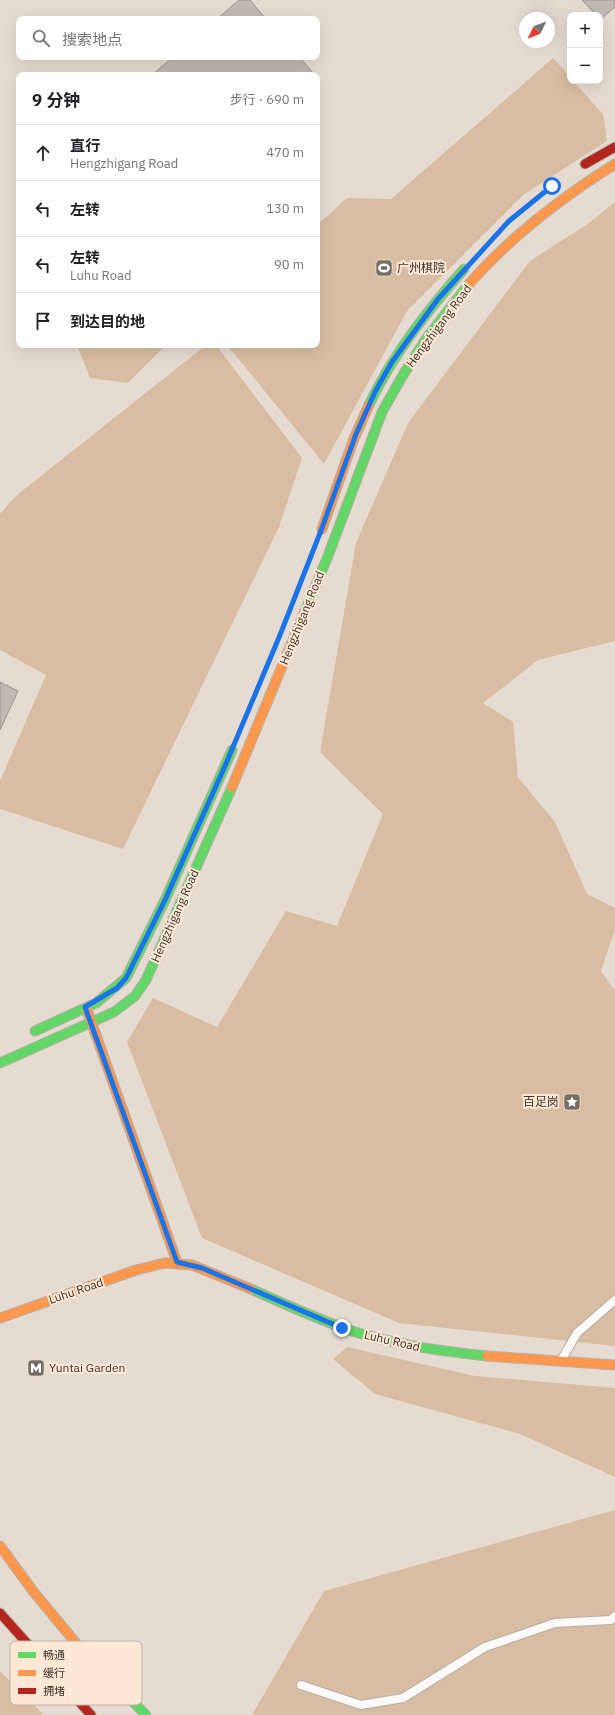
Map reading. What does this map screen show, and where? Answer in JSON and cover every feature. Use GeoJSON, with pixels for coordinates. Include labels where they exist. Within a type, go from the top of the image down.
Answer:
{"type":"FeatureCollection","features":[{"type":"Feature","properties":{"kind":"main road"},"geometry":{"type":"LineString","coordinates":[[578,168],[615,147]]}},
{"type":"Feature","properties":{"kind":"main road","name":"Hengzhigang Road"},"geometry":{"type":"LineString","coordinates":[[0,1063],[92,1023],[126,1005],[135,996],[146,980],[219,820],[328,556],[382,412],[392,393],[424,342],[448,311],[467,288],[522,229],[580,185],[615,164]]}},
{"type":"Feature","properties":{"kind":"main road","name":"Hengzhigang Road"},"geometry":{"type":"LineString","coordinates":[[319,535],[356,434],[376,390],[392,362],[438,299],[472,260]]}},
{"type":"Feature","properties":{"kind":"main road","name":"Hengzhigang Road"},"geometry":{"type":"LineString","coordinates":[[27,1035],[85,1007],[117,988],[126,978],[165,900],[234,744]]}},
{"type":"Feature","properties":{"kind":"main road"},"geometry":{"type":"LineString","coordinates":[[85,1007],[177,1262]]}},
{"type":"Feature","properties":{"kind":"main road","name":"Luhu Road"},"geometry":{"type":"LineString","coordinates":[[0,1318],[134,1271],[157,1264],[177,1262],[202,1268],[309,1315],[370,1337],[445,1352],[498,1358],[562,1360],[615,1365]]}},
{"type":"Feature","properties":{"kind":"main road"},"geometry":{"type":"LineString","coordinates":[[0,1546],[75,1641]]}},
{"type":"Feature","properties":{"kind":"main road"},"geometry":{"type":"LineString","coordinates":[[0,1613],[24,1641]]}},
{"type":"Feature","properties":{"kind":"main road"},"geometry":{"type":"LineString","coordinates":[[82,1705],[91,1715]]}},
{"type":"Feature","properties":{"kind":"main road"},"geometry":{"type":"LineString","coordinates":[[136,1705],[146,1715]]}},
{"type":"Feature","properties":{"kind":"lane"},"geometry":{"type":"LineString","coordinates":[[562,1360],[577,1333],[615,1300]]}},
{"type":"Feature","properties":{"kind":"lane"},"geometry":{"type":"LineString","coordinates":[[301,1685],[361,1705],[403,1698],[485,1648],[555,1623],[611,1620],[615,1616]]}},
{"type":"Feature","properties":{"kind":"shaded area","name":"广州棋院"},"geometry":{"type":"Polygon","coordinates":[[[553,58],[567,74],[567,84],[576,84],[603,114],[607,141],[523,195],[407,311],[324,464],[229,348],[320,348],[320,222],[347,198],[391,199],[553,58]]]}},
{"type":"Feature","properties":{"kind":"shaded area"},"geometry":{"type":"Polygon","coordinates":[[[615,202],[615,641],[538,660],[483,703],[513,722],[518,777],[555,822],[587,894],[615,908],[615,929],[601,971],[615,991],[615,1346],[399,1323],[202,1238],[127,1042],[153,998],[217,1027],[286,911],[337,926],[383,814],[320,752],[356,543],[408,423],[530,261],[589,223],[615,202]]]}},
{"type":"Feature","properties":{"kind":"shaded area"},"geometry":{"type":"Polygon","coordinates":[[[78,348],[163,348],[128,383],[90,378],[78,348]]]}},
{"type":"Feature","properties":{"kind":"shaded area"},"geometry":{"type":"Polygon","coordinates":[[[202,348],[218,348],[302,458],[279,527],[123,849],[0,809],[0,781],[46,675],[0,650],[0,514],[17,495],[202,348]]]}},
{"type":"Feature","properties":{"kind":"shaded area"},"geometry":{"type":"Polygon","coordinates":[[[347,1347],[475,1376],[615,1388],[615,1477],[520,1434],[375,1394],[333,1359],[347,1347]]]}},
{"type":"Feature","properties":{"kind":"shaded area"},"geometry":{"type":"Polygon","coordinates":[[[615,1510],[615,1715],[252,1715],[324,1591],[615,1510]]]}},
{"type":"Feature","properties":{"kind":"shaded area"},"geometry":{"type":"Polygon","coordinates":[[[0,1671],[10,1681],[10,1705],[34,1705],[44,1715],[0,1715],[0,1671]]]}},
{"type":"Feature","properties":{"kind":"building"},"geometry":{"type":"Polygon","coordinates":[[[239,0],[250,0],[263,16],[220,16],[239,0]]]}},
{"type":"Feature","properties":{"kind":"building"},"geometry":{"type":"Polygon","coordinates":[[[582,0],[615,0],[615,7],[603,17],[603,12],[593,12],[582,0]]]}},
{"type":"Feature","properties":{"kind":"building"},"geometry":{"type":"Polygon","coordinates":[[[170,60],[302,60],[312,72],[156,72],[170,60]]]}},
{"type":"Feature","properties":{"kind":"building"},"geometry":{"type":"Polygon","coordinates":[[[0,682],[18,691],[0,730],[0,682]]]}},
{"type":"Feature","properties":{"kind":"traffic: fast"},"geometry":{"type":"LineString","coordinates":[[369,405],[378,386],[400,351],[424,317],[464,269]]}},
{"type":"Feature","properties":{"kind":"traffic: fast"},"geometry":{"type":"LineString","coordinates":[[305,611],[328,556],[382,412],[426,339],[469,284]]}},
{"type":"Feature","properties":{"kind":"traffic: fast"},"geometry":{"type":"LineString","coordinates":[[35,1031],[96,1003],[126,978],[165,900],[232,750]]}},
{"type":"Feature","properties":{"kind":"traffic: fast"},"geometry":{"type":"LineString","coordinates":[[0,1063],[114,1012],[135,996],[146,980],[232,787]]}},
{"type":"Feature","properties":{"kind":"traffic: fast"},"geometry":{"type":"LineString","coordinates":[[251,1289],[288,1306],[352,1331],[369,1336],[419,1347],[487,1356]]}},
{"type":"Feature","properties":{"kind":"traffic: fast"},"geometry":{"type":"LineString","coordinates":[[136,1705],[146,1715]]}},
{"type":"Feature","properties":{"kind":"traffic: slow"},"geometry":{"type":"LineString","coordinates":[[469,284],[485,266],[519,234],[575,190],[615,164]]}},
{"type":"Feature","properties":{"kind":"traffic: slow"},"geometry":{"type":"LineString","coordinates":[[322,529],[353,441],[369,405]]}},
{"type":"Feature","properties":{"kind":"traffic: slow"},"geometry":{"type":"LineString","coordinates":[[232,787],[305,611]]}},
{"type":"Feature","properties":{"kind":"traffic: slow"},"geometry":{"type":"LineString","coordinates":[[87,1010],[177,1262]]}},
{"type":"Feature","properties":{"kind":"traffic: slow"},"geometry":{"type":"LineString","coordinates":[[0,1318],[136,1270],[165,1263],[192,1265],[251,1289]]}},
{"type":"Feature","properties":{"kind":"traffic: slow"},"geometry":{"type":"LineString","coordinates":[[487,1356],[615,1365]]}},
{"type":"Feature","properties":{"kind":"traffic: slow"},"geometry":{"type":"LineString","coordinates":[[0,1546],[33,1591],[74,1641]]}},
{"type":"Feature","properties":{"kind":"traffic: jam"},"geometry":{"type":"LineString","coordinates":[[585,164],[615,147]]}},
{"type":"Feature","properties":{"kind":"traffic: jam"},"geometry":{"type":"LineString","coordinates":[[0,1613],[25,1641]]}},
{"type":"Feature","properties":{"kind":"traffic: jam"},"geometry":{"type":"LineString","coordinates":[[82,1705],[91,1715]]}},
{"type":"Feature","properties":{"kind":"place","name":"广州棋院"},"geometry":{"type":"Point","coordinates":[384,268]}},
{"type":"Feature","properties":{"kind":"place","name":"百足岗"},"geometry":{"type":"Point","coordinates":[572,1102]}},
{"type":"Feature","properties":{"kind":"place","name":"Yuntai Garden"},"geometry":{"type":"Point","coordinates":[36,1368]}},
{"type":"Feature","properties":{"kind":"route"},"geometry":{"type":"LineString","coordinates":[[342,1328],[202,1268],[177,1262],[85,1007],[105,997],[117,988],[126,978],[165,900],[225,766],[280,635],[322,528],[356,434],[376,390],[392,362],[438,299],[477,254],[509,221],[552,186]]}}]}
